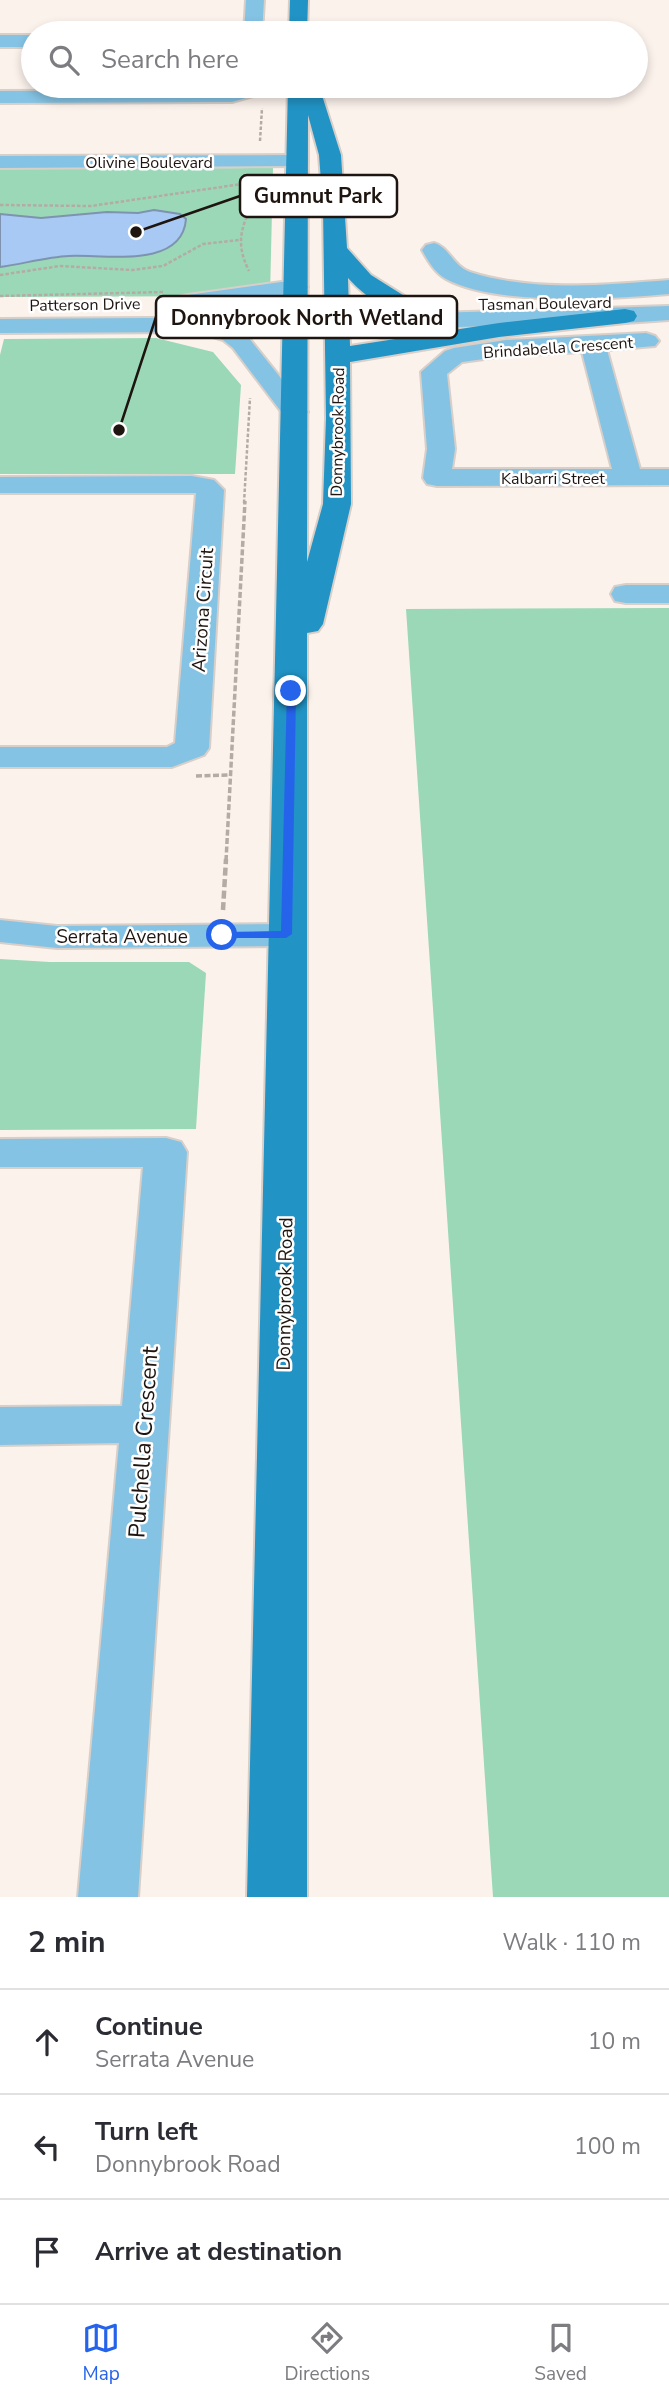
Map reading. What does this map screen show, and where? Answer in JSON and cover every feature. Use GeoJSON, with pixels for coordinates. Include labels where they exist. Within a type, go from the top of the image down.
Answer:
{"type":"FeatureCollection","features":[{"type":"Feature","properties":{"kind":"main road"},"geometry":{"type":"LineString","coordinates":[[298,21],[299,0]]}},
{"type":"Feature","properties":{"kind":"main road","name":"Donnybrook Road"},"geometry":{"type":"LineString","coordinates":[[276,1897],[298,98]]}},
{"type":"Feature","properties":{"kind":"main road","name":"Donnybrook Road"},"geometry":{"type":"LineString","coordinates":[[291,691],[337,504],[338,356],[330,155],[313,98]]}},
{"type":"Feature","properties":{"kind":"main road"},"geometry":{"type":"LineString","coordinates":[[335,248],[350,269],[373,291],[397,302]]}},
{"type":"Feature","properties":{"kind":"main road"},"geometry":{"type":"LineString","coordinates":[[338,356],[499,330],[625,316]]}},
{"type":"Feature","properties":{"kind":"street"},"geometry":{"type":"LineString","coordinates":[[254,21],[255,0]]}},
{"type":"Feature","properties":{"kind":"street"},"geometry":{"type":"LineString","coordinates":[[0,41],[21,41]]}},
{"type":"Feature","properties":{"kind":"street"},"geometry":{"type":"LineString","coordinates":[[0,97],[21,97]]}},
{"type":"Feature","properties":{"kind":"street","name":"Olivine Boulevard"},"geometry":{"type":"LineString","coordinates":[[0,162],[297,161]]}},
{"type":"Feature","properties":{"kind":"street"},"geometry":{"type":"LineString","coordinates":[[434,250],[439,262],[457,276],[522,289],[669,287]]}},
{"type":"Feature","properties":{"kind":"street","name":"Tasman Boulevard"},"geometry":{"type":"LineString","coordinates":[[337,312],[397,302],[476,304],[669,300]]}},
{"type":"Feature","properties":{"kind":"street"},"geometry":{"type":"LineString","coordinates":[[191,313],[295,304],[337,312]]}},
{"type":"Feature","properties":{"kind":"street","name":"Patterson Drive"},"geometry":{"type":"LineString","coordinates":[[0,326],[295,304]]}},
{"type":"Feature","properties":{"kind":"street","name":"Patterson Drive"},"geometry":{"type":"LineString","coordinates":[[0,306],[191,313]]}},
{"type":"Feature","properties":{"kind":"street","name":"Tasman Boulevard"},"geometry":{"type":"LineString","coordinates":[[337,312],[625,316],[669,313]]}},
{"type":"Feature","properties":{"kind":"street"},"geometry":{"type":"LineString","coordinates":[[191,313],[242,343],[295,412]]}},
{"type":"Feature","properties":{"kind":"street","name":"Brindabella Crescent"},"geometry":{"type":"LineString","coordinates":[[437,478],[441,449],[434,372],[454,356],[506,348],[669,340]]}},
{"type":"Feature","properties":{"kind":"street"},"geometry":{"type":"LineString","coordinates":[[593,344],[628,477]]}},
{"type":"Feature","properties":{"kind":"street","name":"Kalbarri Street"},"geometry":{"type":"LineString","coordinates":[[437,478],[669,477]]}},
{"type":"Feature","properties":{"kind":"street","name":"Arizona Circuit"},"geometry":{"type":"LineString","coordinates":[[0,485],[192,484],[210,490],[192,748],[172,757],[0,757]]}},
{"type":"Feature","properties":{"kind":"street"},"geometry":{"type":"LineString","coordinates":[[626,594],[669,594]]}},
{"type":"Feature","properties":{"kind":"street","name":"Serrata Avenue"},"geometry":{"type":"LineString","coordinates":[[0,930],[57,937],[286,934]]}},
{"type":"Feature","properties":{"kind":"street","name":"Pulchella Crescent"},"geometry":{"type":"LineString","coordinates":[[0,1153],[166,1152],[108,1897]]}},
{"type":"Feature","properties":{"kind":"street"},"geometry":{"type":"LineString","coordinates":[[0,1426],[145,1424]]}},
{"type":"Feature","properties":{"kind":"path"},"geometry":{"type":"LineString","coordinates":[[246,184],[256,194],[243,221],[239,240],[243,261],[249,272]]}},
{"type":"Feature","properties":{"kind":"path"},"geometry":{"type":"LineString","coordinates":[[0,275],[60,267],[132,270],[163,265],[203,244],[239,240]]}},
{"type":"Feature","properties":{"kind":"path"},"geometry":{"type":"LineString","coordinates":[[0,296],[139,294],[165,291]]}},
{"type":"Feature","properties":{"kind":"path"},"geometry":{"type":"LineString","coordinates":[[222,935],[251,393]]}},
{"type":"Feature","properties":{"kind":"green space"},"geometry":{"type":"Polygon","coordinates":[[[273,168],[270,296],[0,297],[0,169],[273,168]]]}},
{"type":"Feature","properties":{"kind":"green space"},"geometry":{"type":"Polygon","coordinates":[[[156,338],[213,352],[241,385],[235,474],[0,474],[0,355],[4,339],[156,338]]]}},
{"type":"Feature","properties":{"kind":"green space"},"geometry":{"type":"Polygon","coordinates":[[[669,608],[669,1897],[493,1897],[406,609],[669,608]]]}},
{"type":"Feature","properties":{"kind":"green space"},"geometry":{"type":"Polygon","coordinates":[[[0,959],[50,962],[189,962],[206,973],[196,1129],[0,1130],[0,959]]]}},
{"type":"Feature","properties":{"kind":"water"},"geometry":{"type":"Polygon","coordinates":[[[154,210],[180,214],[186,219],[181,235],[171,246],[156,253],[120,257],[60,257],[0,267],[0,214],[41,218],[154,210]]]}},
{"type":"Feature","properties":{"kind":"place","name":"Gumnut Park"},"geometry":{"type":"Point","coordinates":[136,232]}},
{"type":"Feature","properties":{"kind":"place","name":"Donnybrook North Wetland"},"geometry":{"type":"Point","coordinates":[119,430]}},
{"type":"Feature","properties":{"kind":"route"},"geometry":{"type":"LineString","coordinates":[[222,935],[286,934],[291,691]]}}]}
